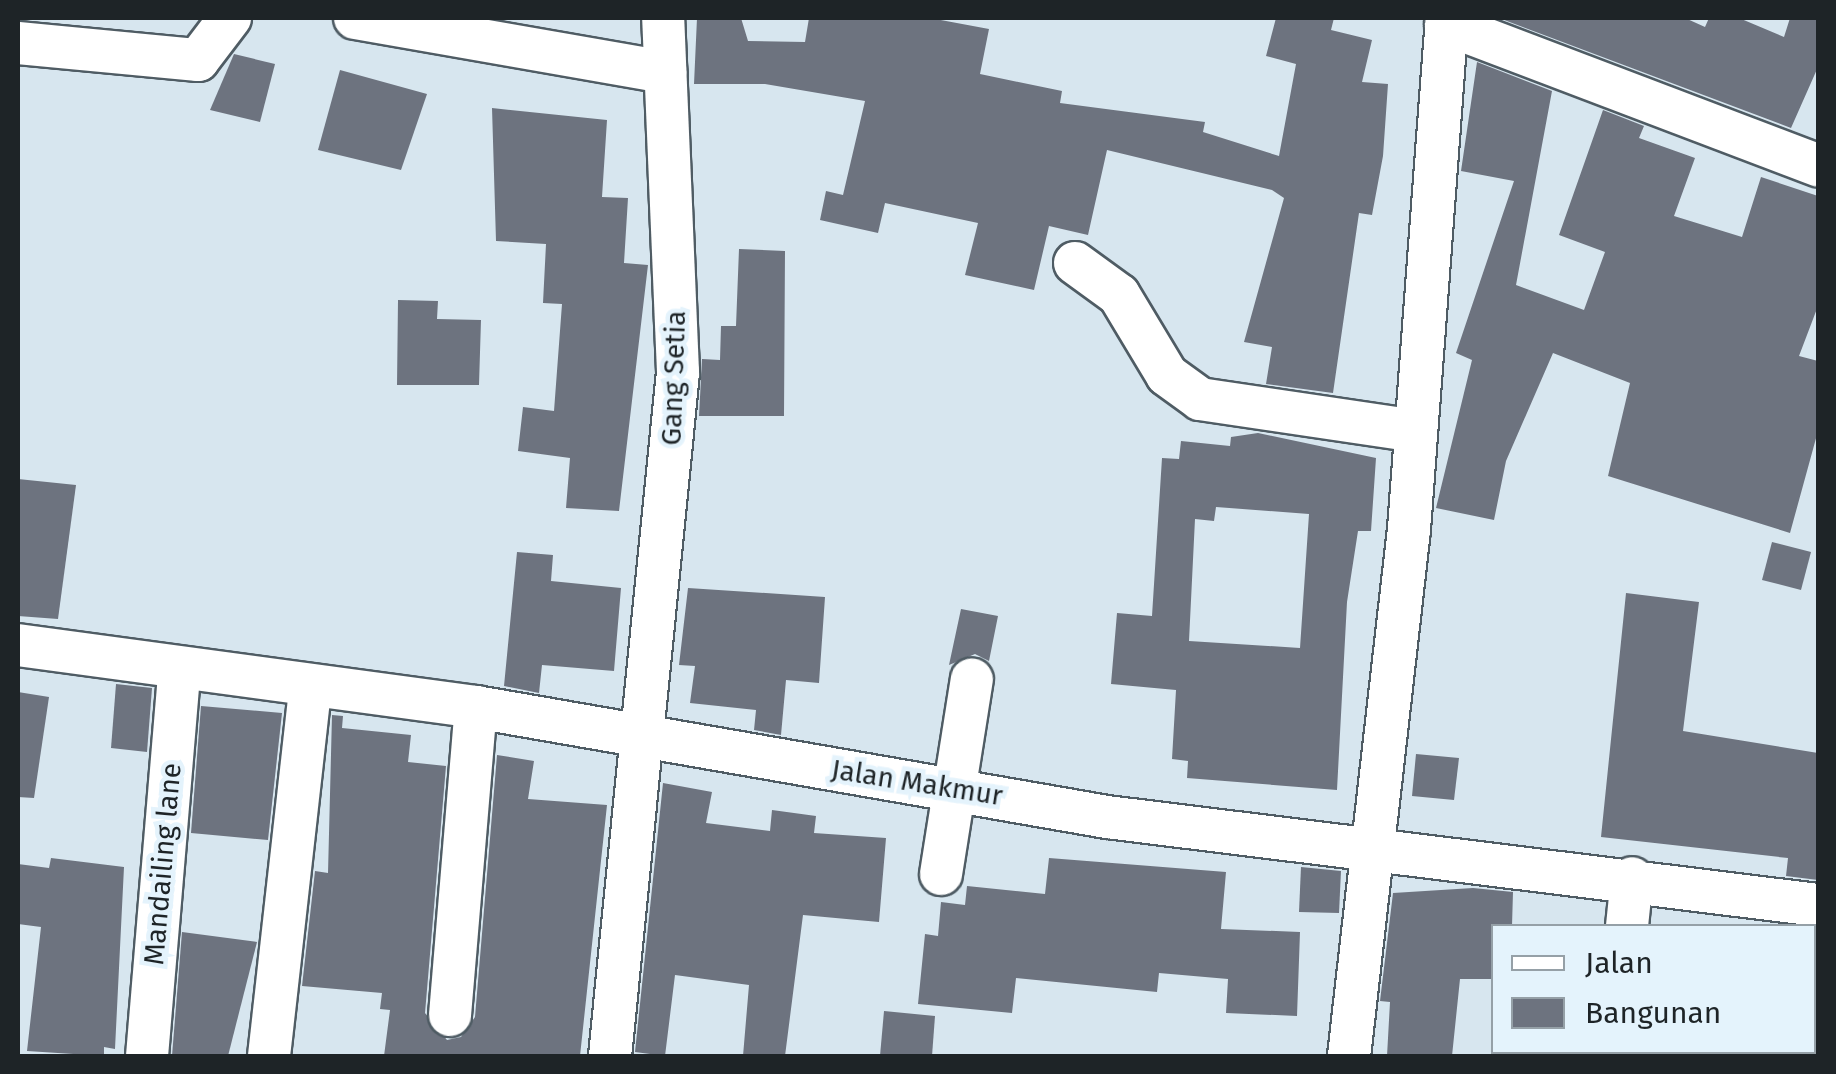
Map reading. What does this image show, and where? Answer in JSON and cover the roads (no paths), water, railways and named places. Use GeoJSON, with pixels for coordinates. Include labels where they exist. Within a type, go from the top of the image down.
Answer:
{"type":"FeatureCollection","features":[{"type":"Feature","properties":{"kind":"street"},"geometry":{"type":"LineString","coordinates":[[18,44],[198,60],[230,18]]}},
{"type":"Feature","properties":{"kind":"street"},"geometry":{"type":"LineString","coordinates":[[355,18],[665,72]]}},
{"type":"Feature","properties":{"kind":"street","name":"Gang Setia"},"geometry":{"type":"LineString","coordinates":[[610,1056],[648,738],[678,372],[663,18]]}},
{"type":"Feature","properties":{"kind":"street"},"geometry":{"type":"LineString","coordinates":[[1349,1056],[1416,431],[1447,21],[1818,165]]}},
{"type":"Feature","properties":{"kind":"street"},"geometry":{"type":"LineString","coordinates":[[1076,263],[1119,295],[1167,375],[1200,399],[1416,431]]}},
{"type":"Feature","properties":{"kind":"street","name":"Jalan Makmur"},"geometry":{"type":"LineString","coordinates":[[18,646],[476,708],[1107,817],[1374,844],[1632,878],[1760,912],[1818,906]]}},
{"type":"Feature","properties":{"kind":"street","name":"Mandailing lane"},"geometry":{"type":"LineString","coordinates":[[147,1056],[179,670]]}},
{"type":"Feature","properties":{"kind":"street"},"geometry":{"type":"LineString","coordinates":[[941,874],[972,679]]}},
{"type":"Feature","properties":{"kind":"street"},"geometry":{"type":"LineString","coordinates":[[269,1056],[310,688]]}},
{"type":"Feature","properties":{"kind":"street"},"geometry":{"type":"LineString","coordinates":[[450,1014],[476,708]]}},
{"type":"Feature","properties":{"kind":"street"},"geometry":{"type":"LineString","coordinates":[[1627,924],[1632,878]]}}]}
